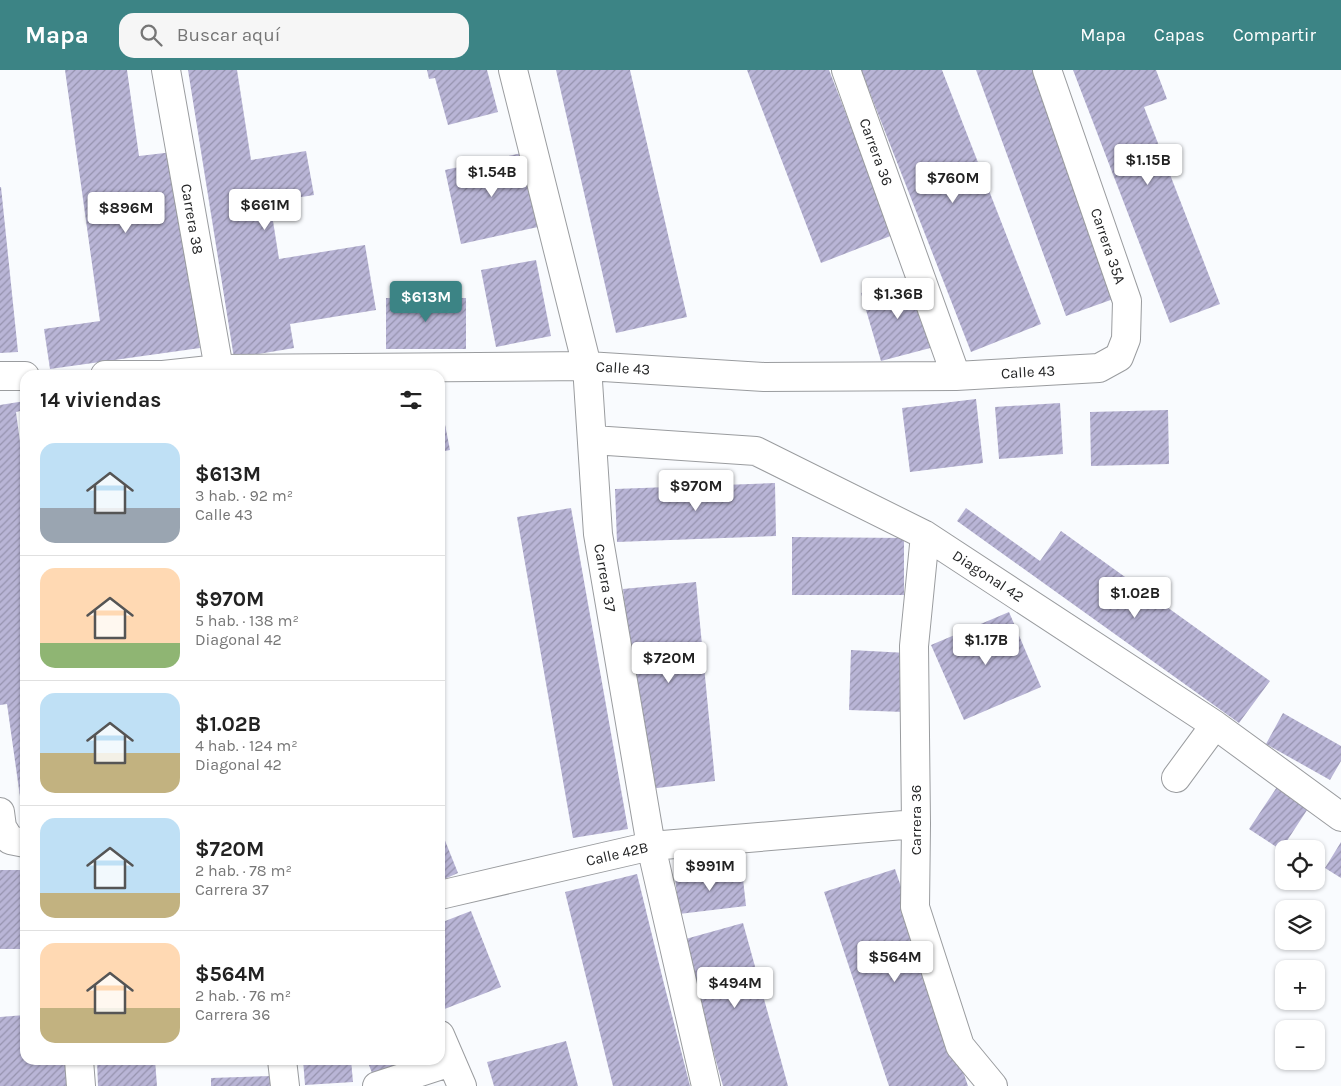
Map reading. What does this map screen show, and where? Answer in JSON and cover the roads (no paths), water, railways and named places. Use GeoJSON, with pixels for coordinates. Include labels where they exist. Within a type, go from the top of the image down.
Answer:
{"type":"FeatureCollection","features":[{"type":"Feature","properties":{"kind":"street","name":"Carrera 38"},"geometry":{"type":"LineString","coordinates":[[166,70],[219,369]]}},
{"type":"Feature","properties":{"kind":"street","name":"Carrera 37"},"geometry":{"type":"LineString","coordinates":[[513,70],[587,366],[598,534],[651,846],[706,1086]]}},
{"type":"Feature","properties":{"kind":"street","name":"Carrera 36"},"geometry":{"type":"LineString","coordinates":[[846,70],[956,376]]}},
{"type":"Feature","properties":{"kind":"street","name":"Carrera 35A"},"geometry":{"type":"LineString","coordinates":[[1047,70],[1127,301],[1126,339]]}},
{"type":"Feature","properties":{"kind":"street","name":"Calle 43"},"geometry":{"type":"LineString","coordinates":[[210,370],[587,366],[764,377],[956,376],[1099,368],[1119,357],[1126,339]]}},
{"type":"Feature","properties":{"kind":"street"},"geometry":{"type":"LineString","coordinates":[[0,376],[20,376]]}},
{"type":"Feature","properties":{"kind":"street","name":"Diagonal 42"},"geometry":{"type":"LineString","coordinates":[[593,440],[756,451],[925,535],[1215,725],[1341,817]]}},
{"type":"Feature","properties":{"kind":"street","name":"Carrera 36"},"geometry":{"type":"LineString","coordinates":[[925,535],[914,646],[915,907],[960,1046],[993,1086]]}},
{"type":"Feature","properties":{"kind":"street"},"geometry":{"type":"LineString","coordinates":[[1176,778],[1215,725]]}},
{"type":"Feature","properties":{"kind":"street"},"geometry":{"type":"LineString","coordinates":[[1,819],[10,840],[20,842]]}},
{"type":"Feature","properties":{"kind":"street","name":"Calle 42B"},"geometry":{"type":"LineString","coordinates":[[445,894],[651,846],[916,824]]}},
{"type":"Feature","properties":{"kind":"street"},"geometry":{"type":"LineString","coordinates":[[377,1086],[456,1074],[445,1047]]}},
{"type":"Feature","properties":{"kind":"street"},"geometry":{"type":"LineString","coordinates":[[79,1065],[81,1086]]}},
{"type":"Feature","properties":{"kind":"street"},"geometry":{"type":"LineString","coordinates":[[283,1065],[285,1086]]}}]}
